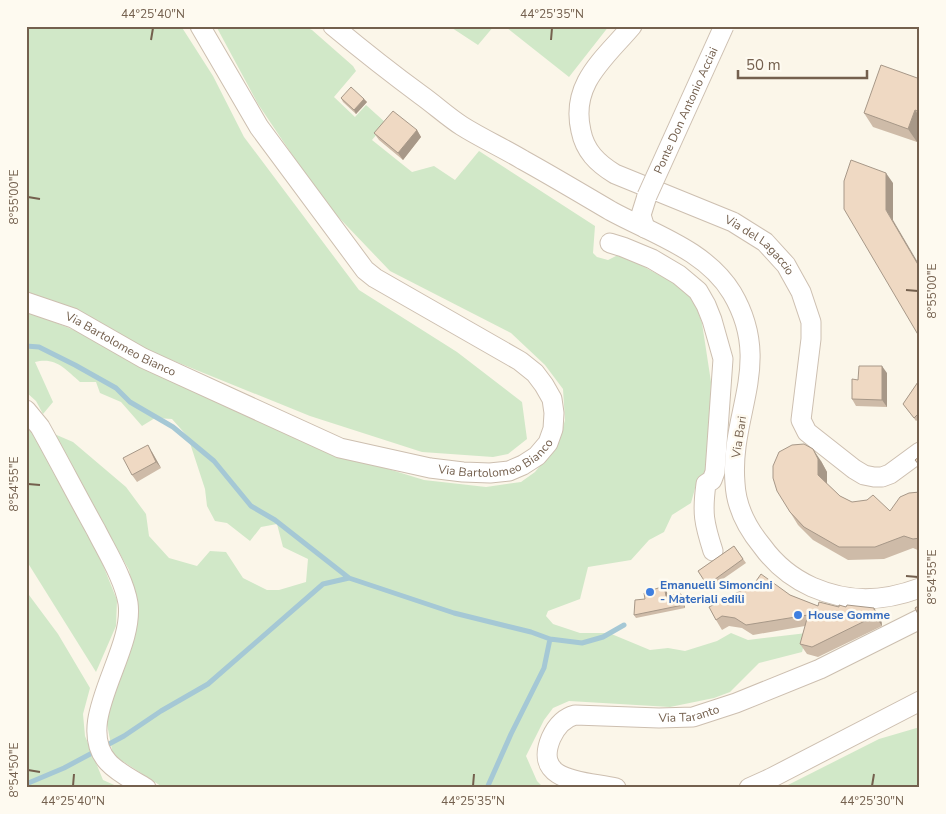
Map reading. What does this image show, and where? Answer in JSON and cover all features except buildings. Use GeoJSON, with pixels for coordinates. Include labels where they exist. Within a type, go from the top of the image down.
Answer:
{"type":"FeatureCollection","features":[{"type":"Feature","properties":{"kind":"street","name":"Via Bartolomeo Bianco"},"geometry":{"type":"LineString","coordinates":[[26,302],[73,318],[143,358],[340,448],[430,468],[490,473],[509,471],[523,465],[537,456],[548,443],[553,429],[554,413],[552,399],[535,373],[520,361],[375,278],[366,270],[259,127],[200,26]]}},
{"type":"Feature","properties":{"kind":"street"},"geometry":{"type":"LineString","coordinates":[[333,26],[364,52],[462,126],[645,228]]}},
{"type":"Feature","properties":{"kind":"street","name":"Via del Lagaccio"},"geometry":{"type":"LineString","coordinates":[[632,26],[588,79],[580,97],[578,113],[586,148],[603,167],[615,174],[733,222],[765,242],[776,253],[795,279],[808,309],[811,322],[811,339],[801,420],[807,432],[864,475],[874,477],[890,474],[920,452]]}},
{"type":"Feature","properties":{"kind":"street","name":"Ponte Don Antonio Acciai"},"geometry":{"type":"LineString","coordinates":[[645,228],[641,215],[647,196],[724,26]]}},
{"type":"Feature","properties":{"kind":"street","name":"Via Bari"},"geometry":{"type":"LineString","coordinates":[[645,228],[690,252],[715,270],[730,290],[743,315],[749,338],[751,368],[740,426],[735,483],[737,498],[743,515],[756,539],[775,562],[792,576],[830,594],[858,599],[884,599],[920,588]]}},
{"type":"Feature","properties":{"kind":"street"},"geometry":{"type":"LineString","coordinates":[[610,243],[652,259],[679,276],[698,291],[712,320],[723,359],[716,467],[712,480],[706,484],[703,502],[705,525],[713,551]]}},
{"type":"Feature","properties":{"kind":"street"},"geometry":{"type":"LineString","coordinates":[[26,410],[40,427],[112,561],[125,593],[128,603],[128,623],[120,655],[97,716],[96,736],[101,753],[112,766],[146,788]]}},
{"type":"Feature","properties":{"kind":"street","name":"Via Taranto"},"geometry":{"type":"LineString","coordinates":[[616,788],[575,780],[562,776],[552,770],[547,760],[548,747],[552,735],[566,718],[575,715],[659,718],[693,717],[736,703],[812,672],[920,619]]}},
{"type":"Feature","properties":{"kind":"street"},"geometry":{"type":"LineString","coordinates":[[749,788],[920,701]]}},
{"type":"Feature","properties":{"kind":"green space"},"geometry":{"type":"Polygon","coordinates":[[[26,26],[181,26],[213,76],[244,137],[359,290],[457,352],[522,402],[527,439],[508,454],[493,457],[422,452],[310,416],[147,350],[81,313],[26,292],[26,26]]]}},
{"type":"Feature","properties":{"kind":"green space"},"geometry":{"type":"Polygon","coordinates":[[[216,26],[303,26],[312,30],[353,66],[356,71],[334,97],[355,117],[366,105],[386,123],[372,140],[412,172],[434,166],[455,180],[479,151],[595,226],[593,253],[597,257],[608,260],[618,255],[633,261],[676,284],[694,301],[702,323],[711,382],[708,471],[697,481],[691,503],[672,515],[664,532],[649,540],[631,560],[588,567],[580,599],[548,611],[546,616],[553,624],[580,633],[609,633],[650,650],[668,648],[685,651],[717,641],[731,633],[748,640],[807,633],[802,652],[759,663],[730,692],[714,698],[670,707],[569,701],[553,708],[544,720],[526,756],[537,781],[544,788],[164,788],[113,755],[106,719],[125,666],[135,599],[129,570],[52,433],[73,442],[126,487],[146,514],[149,536],[169,558],[197,566],[210,551],[226,552],[243,578],[267,590],[279,590],[306,582],[308,559],[283,547],[277,524],[261,527],[250,541],[227,523],[215,521],[207,506],[205,489],[188,437],[172,419],[155,418],[142,426],[121,402],[100,393],[96,382],[80,382],[60,365],[49,361],[35,362],[53,402],[43,414],[36,401],[26,392],[26,311],[74,330],[186,387],[333,452],[424,480],[486,487],[521,482],[535,472],[559,442],[565,420],[563,389],[545,365],[511,333],[390,271],[324,202],[258,104],[216,26]]]}},
{"type":"Feature","properties":{"kind":"green space"},"geometry":{"type":"Polygon","coordinates":[[[449,26],[481,26],[486,29],[488,26],[494,26],[478,45],[449,26]]]}},
{"type":"Feature","properties":{"kind":"green space"},"geometry":{"type":"Polygon","coordinates":[[[508,26],[609,26],[569,77],[507,28],[508,26]]]}},
{"type":"Feature","properties":{"kind":"green space"},"geometry":{"type":"Polygon","coordinates":[[[26,419],[94,543],[117,600],[116,626],[96,672],[26,560],[26,419]]]}},
{"type":"Feature","properties":{"kind":"green space"},"geometry":{"type":"Polygon","coordinates":[[[26,591],[58,634],[90,688],[83,714],[85,736],[103,780],[121,788],[26,788],[26,591]]]}},
{"type":"Feature","properties":{"kind":"green space"},"geometry":{"type":"Polygon","coordinates":[[[920,727],[920,788],[782,788],[879,739],[920,727]]]}},
{"type":"Feature","properties":{"kind":"waterway"},"geometry":{"type":"LineString","coordinates":[[26,346],[39,347],[75,365],[116,388],[130,402],[173,427],[214,461],[251,506],[275,520],[349,578],[454,613],[531,632],[550,639],[582,643],[603,637],[624,625]]}},
{"type":"Feature","properties":{"kind":"waterway"},"geometry":{"type":"LineString","coordinates":[[26,784],[64,768],[124,736],[161,711],[208,684],[323,584],[349,578]]}},
{"type":"Feature","properties":{"kind":"waterway"},"geometry":{"type":"LineString","coordinates":[[487,788],[544,668],[550,639]]}},
{"type":"Feature","properties":{"kind":"place","name":"Emanuelli Simoncini - Materiali edili"},"geometry":{"type":"Point","coordinates":[650,592]}},
{"type":"Feature","properties":{"kind":"place","name":"House Gomme"},"geometry":{"type":"Point","coordinates":[798,615]}}]}
